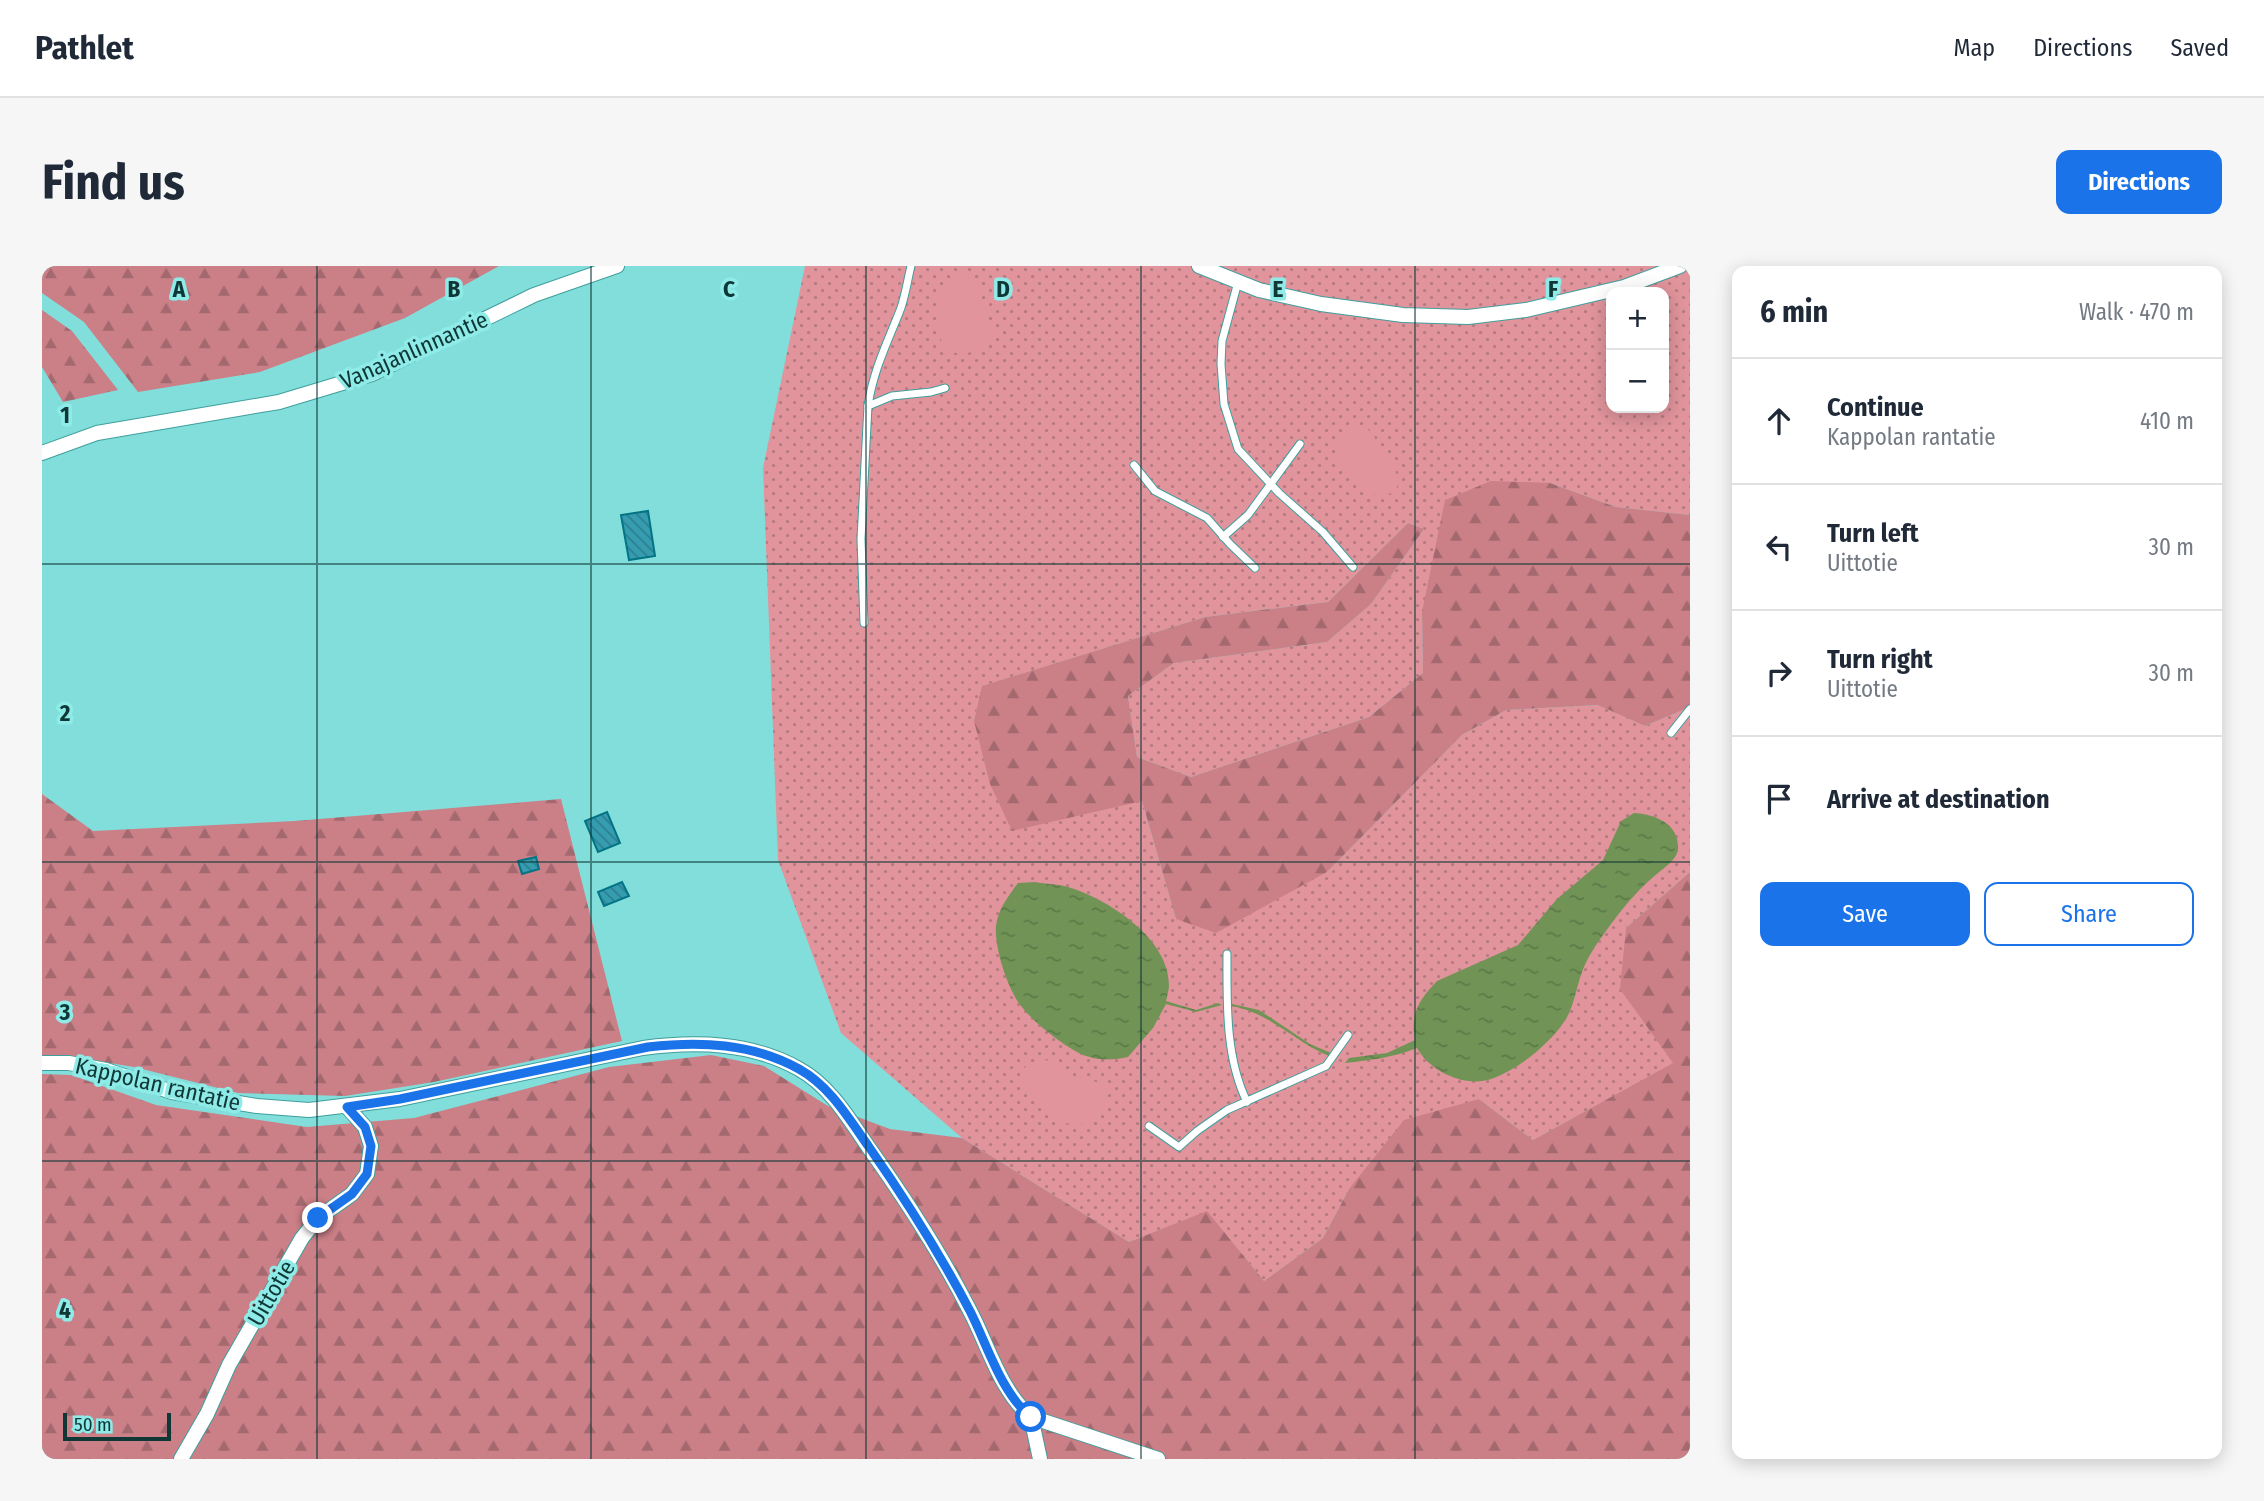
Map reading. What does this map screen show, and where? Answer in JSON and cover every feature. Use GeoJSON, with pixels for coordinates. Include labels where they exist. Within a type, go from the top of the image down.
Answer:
{"type":"FeatureCollection","features":[{"type":"Feature","properties":{"kind":"street","name":"Vanajanlinnantie"},"geometry":{"type":"LineString","coordinates":[[42,453],[97,433],[279,402],[360,378],[534,295],[617,266]]}},
{"type":"Feature","properties":{"kind":"street"},"geometry":{"type":"LineString","coordinates":[[1199,266],[1259,290],[1321,304],[1403,315],[1468,317],[1526,310],[1612,290],[1680,266]]}},
{"type":"Feature","properties":{"kind":"street","name":"Kappolan rantatie"},"geometry":{"type":"LineString","coordinates":[[42,1063],[69,1063],[106,1070],[172,1092],[257,1106],[309,1111],[400,1099],[643,1048],[682,1043],[724,1045],[763,1053],[801,1070],[836,1100],[881,1163],[933,1245],[1009,1389],[1022,1410],[1031,1417]]}},
{"type":"Feature","properties":{"kind":"street","name":"Uittotie"},"geometry":{"type":"LineString","coordinates":[[181,1459],[207,1414],[229,1365],[302,1238],[318,1218],[352,1194],[367,1174],[371,1146],[365,1127],[347,1107]]}},
{"type":"Feature","properties":{"kind":"street"},"geometry":{"type":"LineString","coordinates":[[1031,1417],[1041,1459]]}},
{"type":"Feature","properties":{"kind":"street"},"geometry":{"type":"LineString","coordinates":[[1031,1417],[1158,1459]]}},
{"type":"Feature","properties":{"kind":"lane"},"geometry":{"type":"LineString","coordinates":[[864,624],[861,539],[871,383],[882,350],[900,311],[911,266]]}},
{"type":"Feature","properties":{"kind":"lane"},"geometry":{"type":"LineString","coordinates":[[1238,282],[1222,341],[1224,404],[1238,449],[1323,533],[1353,567]]}},
{"type":"Feature","properties":{"kind":"lane"},"geometry":{"type":"LineString","coordinates":[[868,406],[892,396],[945,388]]}},
{"type":"Feature","properties":{"kind":"lane"},"geometry":{"type":"LineString","coordinates":[[1223,537],[1248,515],[1300,444]]}},
{"type":"Feature","properties":{"kind":"lane"},"geometry":{"type":"LineString","coordinates":[[1134,465],[1155,491],[1207,518],[1255,568]]}},
{"type":"Feature","properties":{"kind":"lane"},"geometry":{"type":"LineString","coordinates":[[1671,733],[1690,709]]}},
{"type":"Feature","properties":{"kind":"lane"},"geometry":{"type":"LineString","coordinates":[[1227,954],[1227,1006],[1236,1080],[1247,1102]]}},
{"type":"Feature","properties":{"kind":"lane"},"geometry":{"type":"LineString","coordinates":[[1149,1126],[1179,1147],[1217,1117],[1326,1066],[1348,1035]]}},
{"type":"Feature","properties":{"kind":"shaded area"},"geometry":{"type":"Polygon","coordinates":[[[805,266],[1690,266],[1690,515],[1616,507],[1550,483],[1422,612],[1423,673],[1369,717],[1191,777],[1137,757],[1128,696],[1174,663],[1327,642],[1371,604],[1424,529],[1408,523],[1328,602],[1205,617],[983,686],[974,721],[1142,801],[1176,919],[1327,872],[1462,735],[1506,710],[1599,705],[1645,726],[1690,707],[1690,872],[1626,928],[1674,1063],[1533,1140],[1479,1099],[1349,1189],[1323,1238],[1264,1281],[1207,1212],[1129,1242],[962,1138],[841,1033],[778,860],[763,468],[805,266]]]}},
{"type":"Feature","properties":{"kind":"shaded area"},"geometry":{"type":"Polygon","coordinates":[[[960,273],[967,274],[975,282],[994,333],[992,340],[985,347],[961,354],[945,347],[940,337],[937,312],[944,287],[951,278],[960,273]]]}},
{"type":"Feature","properties":{"kind":"shaded area"},"geometry":{"type":"Polygon","coordinates":[[[1360,425],[1373,435],[1398,476],[1397,487],[1383,497],[1366,492],[1338,458],[1335,449],[1335,441],[1340,434],[1349,427],[1360,425]]]}},
{"type":"Feature","properties":{"kind":"shaded area"},"geometry":{"type":"Polygon","coordinates":[[[1045,1060],[1074,1077],[1104,1086],[1104,1107],[1098,1117],[1080,1125],[1060,1121],[1039,1100],[1020,1088],[1022,1071],[1033,1062],[1045,1060]]]}},
{"type":"Feature","properties":{"kind":"green space"},"geometry":{"type":"Polygon","coordinates":[[[42,266],[499,266],[405,318],[260,372],[138,392],[84,322],[42,293],[42,266]]]}},
{"type":"Feature","properties":{"kind":"green space"},"geometry":{"type":"Polygon","coordinates":[[[42,310],[72,331],[118,390],[63,402],[42,367],[42,310]]]}},
{"type":"Feature","properties":{"kind":"green space"},"geometry":{"type":"Polygon","coordinates":[[[1491,481],[1550,483],[1616,507],[1690,515],[1690,707],[1645,726],[1598,705],[1506,710],[1462,735],[1327,872],[1216,933],[1176,919],[1142,801],[1012,831],[990,784],[974,721],[982,686],[1205,617],[1328,602],[1408,523],[1424,529],[1371,604],[1327,642],[1174,663],[1128,696],[1137,757],[1191,777],[1369,717],[1423,673],[1422,612],[1445,500],[1491,481]]]}},
{"type":"Feature","properties":{"kind":"green space"},"geometry":{"type":"Polygon","coordinates":[[[42,794],[93,831],[295,821],[561,799],[622,1041],[434,1082],[345,1096],[238,1093],[134,1067],[66,1056],[42,1055],[42,794]]]}},
{"type":"Feature","properties":{"kind":"green space"},"geometry":{"type":"Polygon","coordinates":[[[1690,872],[1690,1459],[42,1459],[42,1074],[71,1075],[156,1105],[307,1127],[414,1118],[609,1067],[711,1055],[764,1066],[828,1106],[890,1129],[962,1138],[1129,1242],[1207,1211],[1264,1281],[1323,1238],[1349,1189],[1404,1120],[1479,1099],[1533,1140],[1673,1063],[1620,989],[1626,928],[1690,872]]]}},
{"type":"Feature","properties":{"kind":"water"},"geometry":{"type":"Polygon","coordinates":[[[1634,813],[1657,818],[1670,827],[1677,840],[1677,854],[1633,897],[1599,940],[1584,967],[1567,1016],[1542,1047],[1514,1068],[1483,1081],[1461,1080],[1440,1071],[1423,1057],[1417,1048],[1372,1060],[1345,1063],[1349,1058],[1387,1053],[1415,1040],[1417,1007],[1437,981],[1518,945],[1557,899],[1603,860],[1621,821],[1634,813]]]}},
{"type":"Feature","properties":{"kind":"water"},"geometry":{"type":"Polygon","coordinates":[[[1035,882],[1064,886],[1084,893],[1134,923],[1159,952],[1166,968],[1169,985],[1166,1001],[1196,1010],[1218,1003],[1222,1005],[1196,1012],[1166,1004],[1153,1028],[1128,1057],[1097,1059],[1070,1048],[1034,1020],[1017,1000],[1007,980],[997,945],[996,926],[1004,903],[1018,883],[1035,882]]]}},
{"type":"Feature","properties":{"kind":"water"},"geometry":{"type":"Polygon","coordinates":[[[1232,1004],[1259,1010],[1310,1044],[1331,1053],[1329,1056],[1258,1014],[1231,1006],[1232,1004]]]}},
{"type":"Feature","properties":{"kind":"building"},"geometry":{"type":"Polygon","coordinates":[[[648,511],[655,556],[629,560],[621,515],[648,511]]]}},
{"type":"Feature","properties":{"kind":"building"},"geometry":{"type":"Polygon","coordinates":[[[607,812],[620,843],[598,852],[585,821],[607,812]]]}},
{"type":"Feature","properties":{"kind":"building"},"geometry":{"type":"Polygon","coordinates":[[[536,857],[539,869],[522,874],[518,861],[536,857]]]}},
{"type":"Feature","properties":{"kind":"building"},"geometry":{"type":"Polygon","coordinates":[[[622,882],[629,896],[604,906],[598,892],[622,882]]]}},
{"type":"Feature","properties":{"kind":"route"},"geometry":{"type":"LineString","coordinates":[[318,1218],[352,1194],[367,1174],[371,1146],[365,1127],[347,1107],[400,1099],[648,1047],[682,1043],[724,1045],[763,1053],[801,1070],[836,1100],[881,1163],[933,1245],[1009,1389],[1022,1410],[1031,1417]]}}]}
